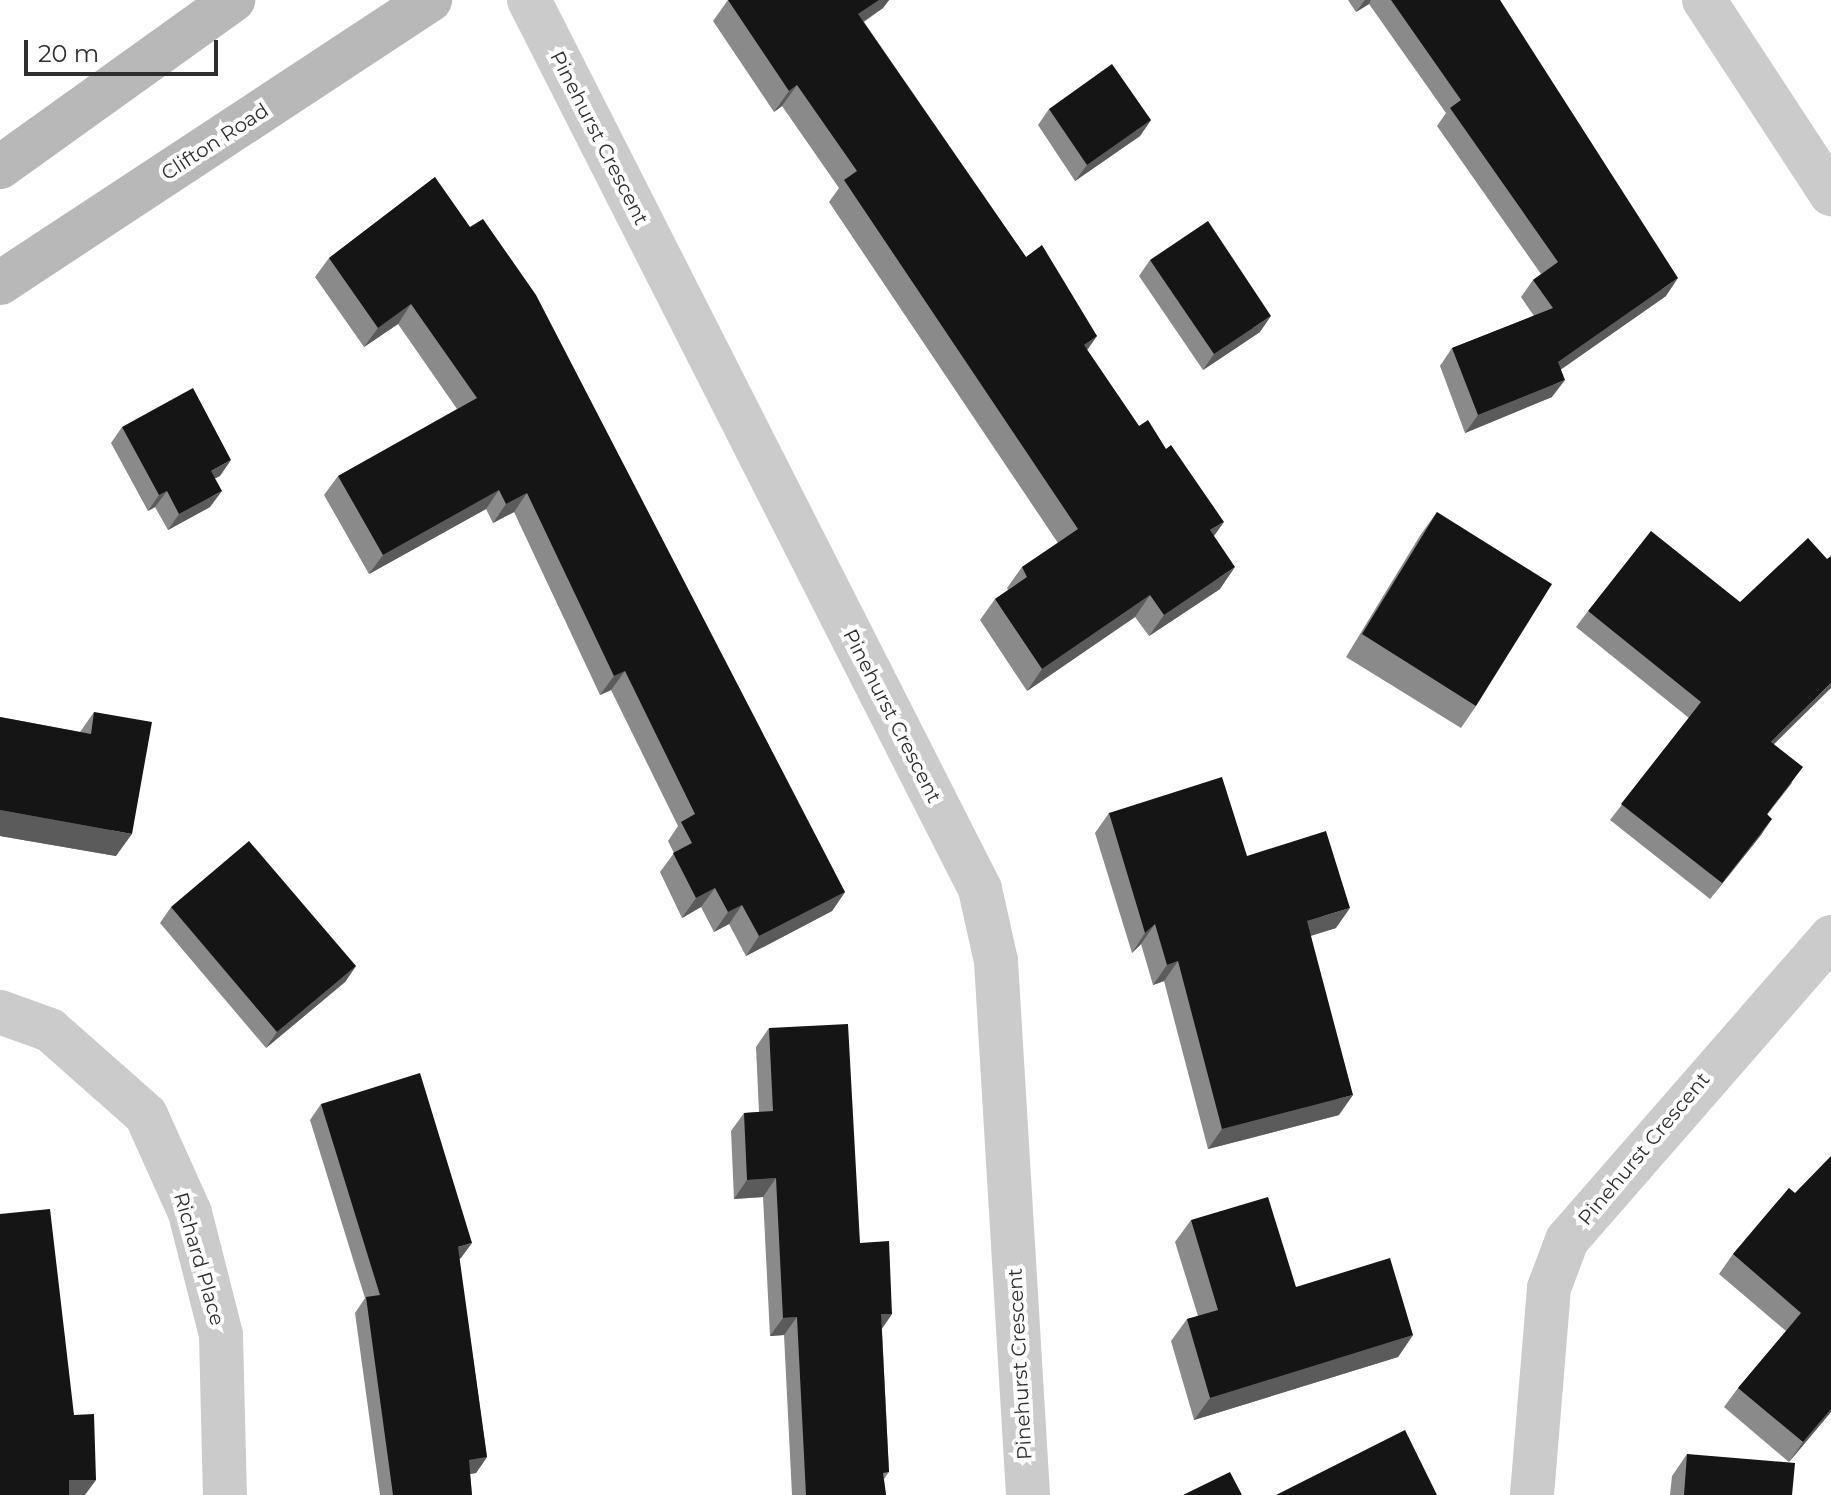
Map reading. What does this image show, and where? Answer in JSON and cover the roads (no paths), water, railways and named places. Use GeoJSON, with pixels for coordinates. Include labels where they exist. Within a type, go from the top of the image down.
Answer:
{"type":"FeatureCollection","features":[{"type":"Feature","properties":{"kind":"main road"},"geometry":{"type":"LineString","coordinates":[[0,167],[233,0]]}},
{"type":"Feature","properties":{"kind":"main road","name":"Clifton Road"},"geometry":{"type":"LineString","coordinates":[[0,283],[430,0]]}},
{"type":"Feature","properties":{"kind":"street","name":"Pinehurst Crescent"},"geometry":{"type":"LineString","coordinates":[[529,0],[980,889],[996,961],[1028,1495]]}},
{"type":"Feature","properties":{"kind":"street"},"geometry":{"type":"LineString","coordinates":[[1704,0],[1831,194]]}},
{"type":"Feature","properties":{"kind":"street","name":"Pinehurst Crescent"},"geometry":{"type":"LineString","coordinates":[[1532,1495],[1549,1288],[1567,1240],[1831,937]]}},
{"type":"Feature","properties":{"kind":"street","name":"Richard Place"},"geometry":{"type":"LineString","coordinates":[[0,1012],[50,1030],[146,1115],[190,1213],[221,1335],[225,1495]]}}]}
